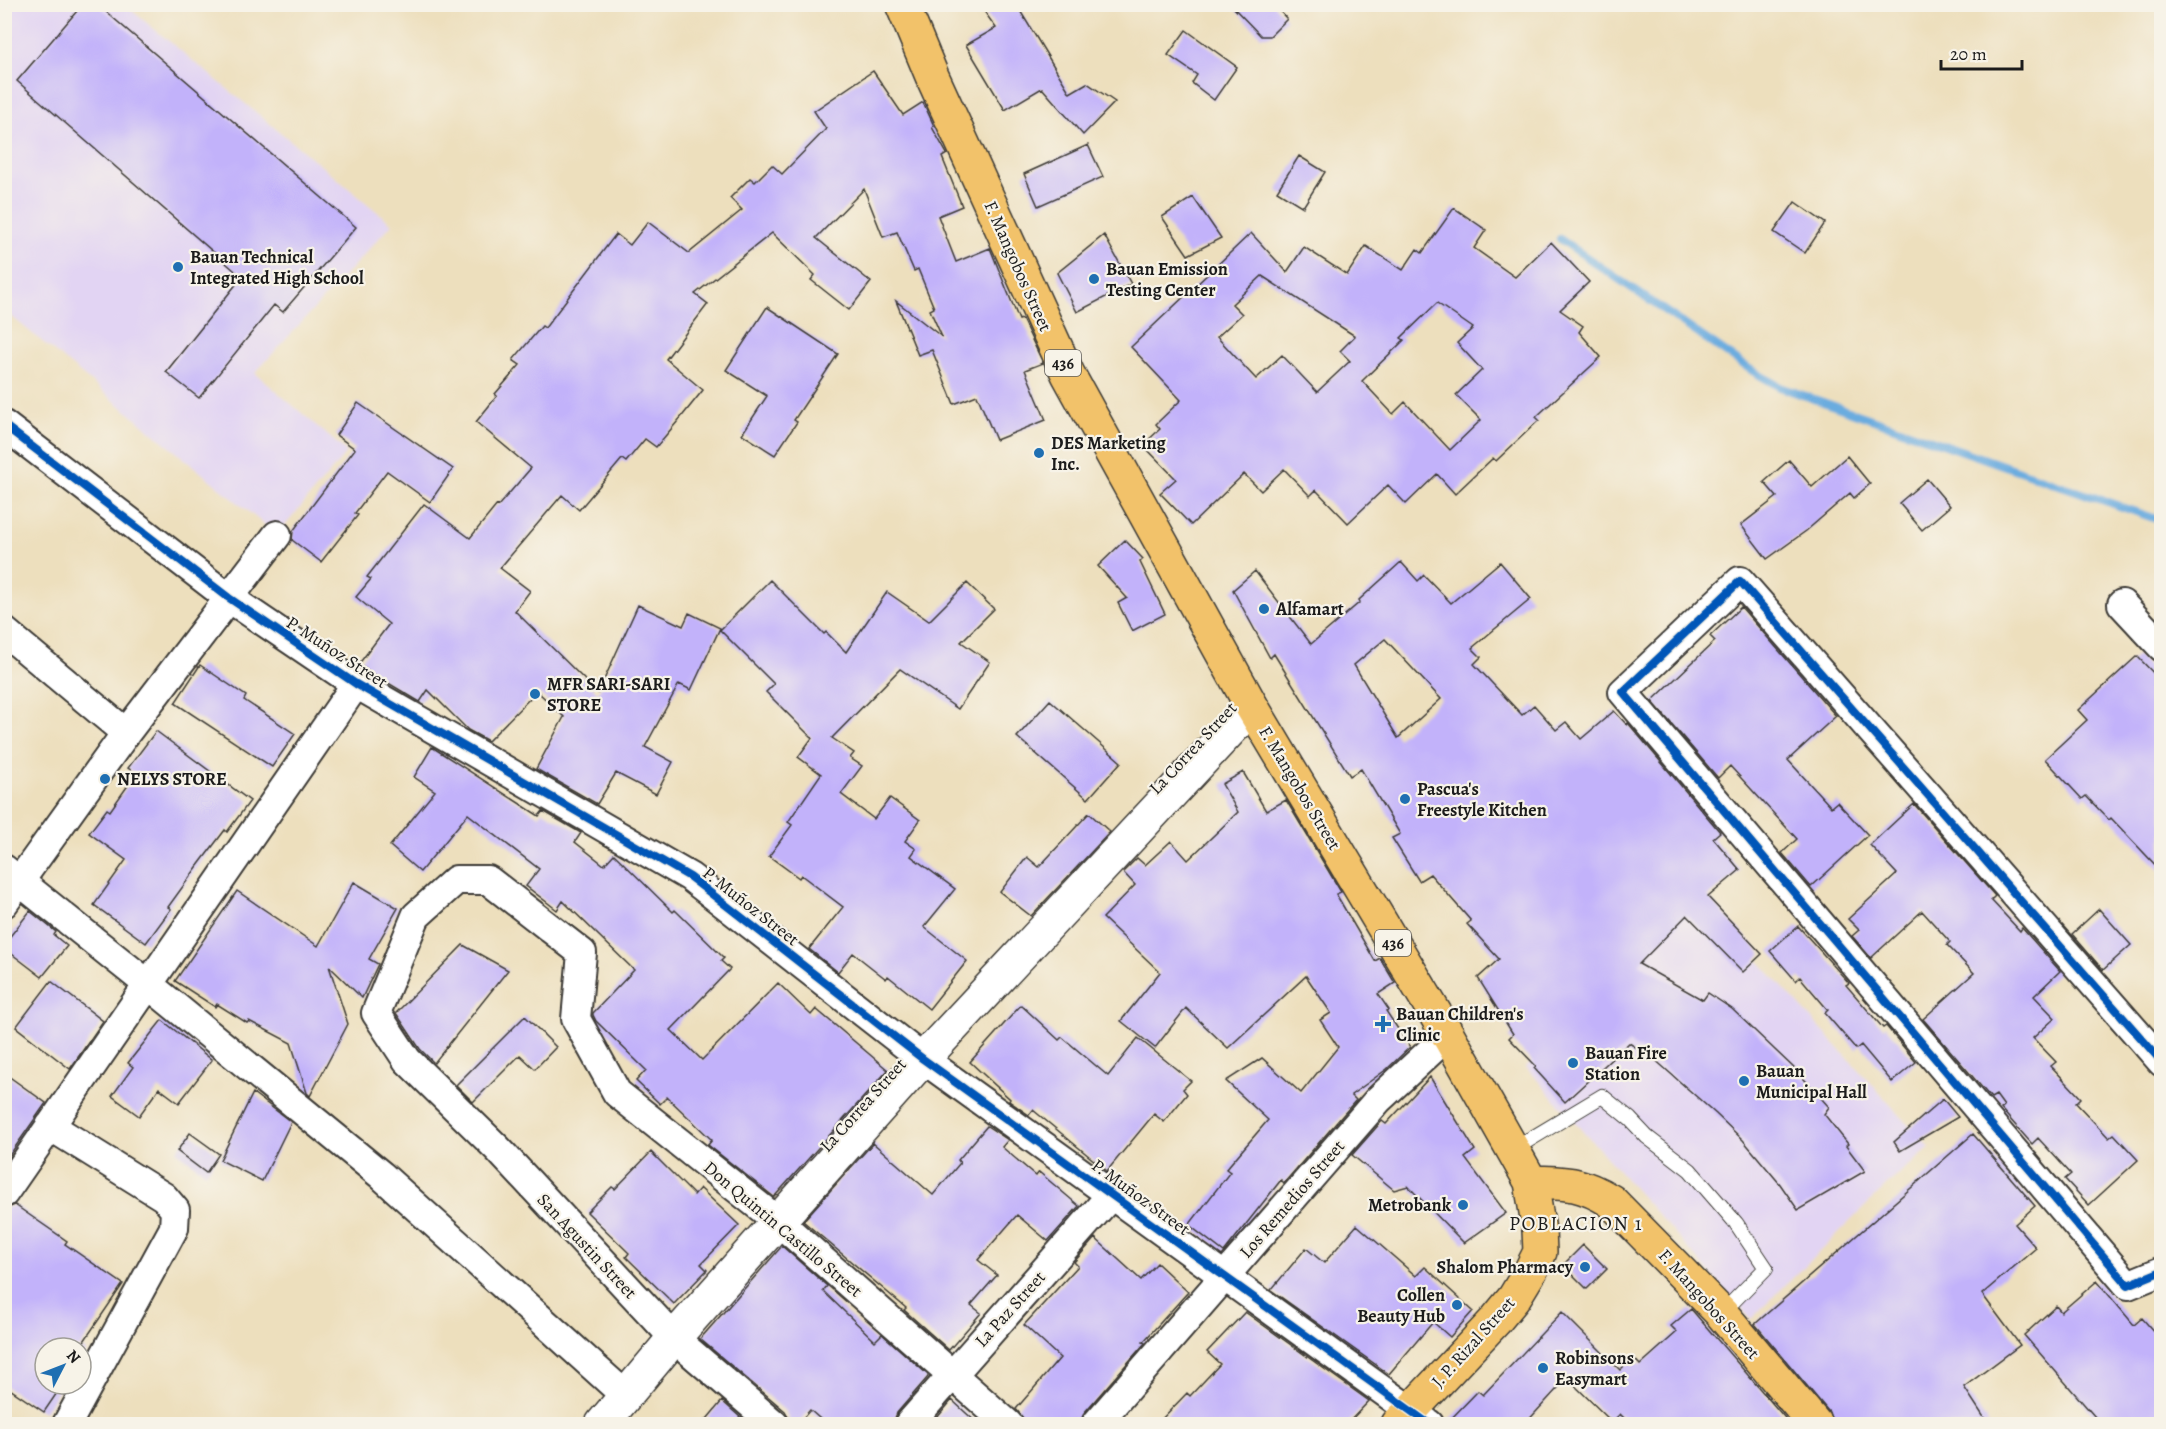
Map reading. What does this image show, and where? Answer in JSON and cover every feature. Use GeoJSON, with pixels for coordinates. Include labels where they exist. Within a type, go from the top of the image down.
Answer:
{"type":"FeatureCollection","features":[{"type":"Feature","properties":{"kind":"main road","name":"F. Mangobos Street"},"geometry":{"type":"LineString","coordinates":[[902,4],[932,76],[1068,374],[1252,707],[1448,1035],[1531,1182],[1573,1183],[1591,1189],[1611,1201],[1721,1313],[1815,1425]]}},
{"type":"Feature","properties":{"kind":"main road","name":"J. P. Rizal Street"},"geometry":{"type":"LineString","coordinates":[[1412,1420],[1514,1298],[1532,1270],[1540,1252],[1539,1230],[1531,1182]]}},
{"type":"Feature","properties":{"kind":"street","name":"P. Muñoz Street"},"geometry":{"type":"LineString","coordinates":[[4,425],[229,598],[356,684],[690,877],[923,1059],[1112,1194],[1412,1420]]}},
{"type":"Feature","properties":{"kind":"street"},"geometry":{"type":"LineString","coordinates":[[277,535],[9,884],[149,985],[381,1175],[626,1396]]}},
{"type":"Feature","properties":{"kind":"street"},"geometry":{"type":"LineString","coordinates":[[2161,1061],[1740,581],[1623,692],[2128,1285],[2162,1271]]}},
{"type":"Feature","properties":{"kind":"street"},"geometry":{"type":"LineString","coordinates":[[2122,604],[2162,647]]}},
{"type":"Feature","properties":{"kind":"street"},"geometry":{"type":"LineString","coordinates":[[4,631],[126,733]]}},
{"type":"Feature","properties":{"kind":"street"},"geometry":{"type":"LineString","coordinates":[[4,1193],[356,684]]}},
{"type":"Feature","properties":{"kind":"street","name":"La Correa Street"},"geometry":{"type":"LineString","coordinates":[[602,1425],[674,1338],[923,1059],[1252,707]]}},
{"type":"Feature","properties":{"kind":"street","name":"San Agustin Street"},"geometry":{"type":"LineString","coordinates":[[576,1019],[582,953],[488,880],[456,880],[416,916],[376,1013],[407,1060],[496,1148],[674,1338],[774,1425]]}},
{"type":"Feature","properties":{"kind":"street","name":"Don Quintin Castillo Street"},"geometry":{"type":"LineString","coordinates":[[576,1019],[617,1093],[779,1222],[1008,1425]]}},
{"type":"Feature","properties":{"kind":"street","name":"Los Remedios Street"},"geometry":{"type":"LineString","coordinates":[[1096,1425],[1378,1100],[1448,1035]]}},
{"type":"Feature","properties":{"kind":"street"},"geometry":{"type":"LineString","coordinates":[[50,1126],[164,1197],[175,1210],[174,1228],[67,1425]]}},
{"type":"Feature","properties":{"kind":"street","name":"La Paz Street"},"geometry":{"type":"LineString","coordinates":[[909,1425],[952,1373],[1112,1194]]}},
{"type":"Feature","properties":{"kind":"lane"},"geometry":{"type":"LineString","coordinates":[[1514,1149],[1602,1096],[1630,1119],[1647,1137],[1690,1170],[1736,1223],[1766,1268],[1721,1313]]}},
{"type":"Feature","properties":{"kind":"shaded area","name":"Bauan Technical Integrated High School"},"geometry":{"type":"Polygon","coordinates":[[[4,5],[125,5],[392,224],[255,373],[347,452],[277,535],[5,311],[4,5]]]}},
{"type":"Feature","properties":{"kind":"shaded area"},"geometry":{"type":"Polygon","coordinates":[[[1701,898],[1930,1148],[1890,1182],[1751,1319],[1526,1067],[1701,898]]]}},
{"type":"Feature","properties":{"kind":"building"},"geometry":{"type":"Polygon","coordinates":[[[83,4],[97,4],[356,227],[283,312],[274,305],[199,398],[166,372],[242,277],[17,81],[83,4]]]}},
{"type":"Feature","properties":{"kind":"building"},"geometry":{"type":"Polygon","coordinates":[[[979,4],[1016,4],[1070,93],[1087,83],[1115,102],[1083,135],[1042,88],[1005,110],[966,45],[996,28],[979,4]]]}},
{"type":"Feature","properties":{"kind":"building"},"geometry":{"type":"Polygon","coordinates":[[[1230,4],[1273,4],[1287,19],[1270,36],[1261,36],[1230,4]]]}},
{"type":"Feature","properties":{"kind":"building"},"geometry":{"type":"Polygon","coordinates":[[[1186,30],[1237,67],[1214,100],[1192,83],[1197,75],[1168,55],[1186,30]]]}},
{"type":"Feature","properties":{"kind":"building"},"geometry":{"type":"Polygon","coordinates":[[[873,71],[903,115],[923,102],[924,104],[934,126],[932,127],[947,154],[942,157],[962,206],[938,216],[956,262],[990,248],[1019,320],[1022,319],[1043,363],[1025,370],[1046,420],[996,440],[977,395],[954,404],[932,350],[918,355],[896,301],[942,337],[930,310],[934,308],[918,269],[914,271],[897,232],[883,237],[864,189],[816,238],[871,282],[849,310],[811,280],[815,275],[772,233],[695,294],[708,304],[666,359],[703,390],[683,415],[656,447],[645,439],[626,462],[622,459],[579,510],[562,495],[500,568],[530,591],[515,611],[598,693],[638,605],[683,626],[689,613],[720,628],[691,690],[679,684],[645,747],[673,762],[656,794],[616,773],[597,804],[536,769],[564,717],[537,691],[488,741],[468,730],[428,690],[420,702],[358,665],[389,624],[356,597],[371,579],[367,577],[424,504],[470,538],[531,468],[476,422],[497,396],[495,394],[520,365],[513,360],[542,326],[545,328],[616,234],[630,245],[648,222],[689,253],[742,210],[730,198],[750,178],[755,182],[772,165],[782,174],[826,129],[814,111],[873,71]]]}},
{"type":"Feature","properties":{"kind":"building"},"geometry":{"type":"Polygon","coordinates":[[[1088,145],[1103,177],[1038,206],[1024,174],[1088,145]]]}},
{"type":"Feature","properties":{"kind":"building"},"geometry":{"type":"Polygon","coordinates":[[[1299,156],[1325,172],[1303,207],[1277,191],[1299,156]]]}},
{"type":"Feature","properties":{"kind":"building"},"geometry":{"type":"Polygon","coordinates":[[[1193,197],[1221,238],[1188,255],[1162,217],[1193,197]]]}},
{"type":"Feature","properties":{"kind":"building"},"geometry":{"type":"Polygon","coordinates":[[[1795,202],[1825,223],[1805,253],[1774,232],[1795,202]]]}},
{"type":"Feature","properties":{"kind":"building"},"geometry":{"type":"Polygon","coordinates":[[[1454,208],[1486,230],[1474,248],[1515,277],[1551,242],[1589,282],[1560,310],[1583,326],[1579,332],[1601,357],[1536,417],[1539,420],[1496,461],[1493,458],[1455,494],[1437,474],[1406,504],[1388,485],[1348,523],[1316,490],[1310,496],[1284,469],[1261,491],[1244,474],[1191,525],[1160,493],[1176,479],[1143,445],[1160,429],[1156,424],[1181,400],[1131,347],[1251,233],[1287,272],[1304,247],[1347,275],[1366,246],[1403,270],[1417,249],[1422,253],[1454,208]],[[1262,276],[1232,304],[1242,314],[1217,337],[1256,379],[1282,355],[1317,392],[1350,361],[1340,351],[1355,336],[1262,276]],[[1437,303],[1401,338],[1404,340],[1362,381],[1393,414],[1405,402],[1450,450],[1481,420],[1456,395],[1482,370],[1457,343],[1473,328],[1437,303]]]}},
{"type":"Feature","properties":{"kind":"building","name":"Bauan Emission Testing Center"},"geometry":{"type":"Polygon","coordinates":[[[1104,235],[1131,284],[1077,312],[1057,273],[1104,235]]]}},
{"type":"Feature","properties":{"kind":"building"},"geometry":{"type":"Polygon","coordinates":[[[767,307],[838,354],[794,420],[797,422],[775,455],[742,434],[767,396],[726,370],[767,307]]]}},
{"type":"Feature","properties":{"kind":"building"},"geometry":{"type":"Polygon","coordinates":[[[358,403],[453,469],[430,502],[387,471],[355,513],[358,515],[321,562],[292,540],[293,531],[355,449],[336,435],[358,403]]]}},
{"type":"Feature","properties":{"kind":"building"},"geometry":{"type":"Polygon","coordinates":[[[1847,456],[1870,484],[1854,498],[1850,493],[1806,531],[1767,559],[1741,525],[1777,497],[1764,482],[1789,460],[1812,487],[1847,456]]]}},
{"type":"Feature","properties":{"kind":"building"},"geometry":{"type":"Polygon","coordinates":[[[1927,479],[1950,506],[1922,530],[1899,503],[1927,479]]]}},
{"type":"Feature","properties":{"kind":"building"},"geometry":{"type":"Polygon","coordinates":[[[1125,540],[1143,559],[1140,562],[1165,614],[1132,631],[1118,603],[1127,598],[1098,566],[1125,540]]]}},
{"type":"Feature","properties":{"kind":"building"},"geometry":{"type":"Polygon","coordinates":[[[1401,562],[1418,581],[1424,575],[1451,603],[1500,562],[1531,599],[1472,648],[1481,657],[1474,664],[1522,715],[1534,705],[1556,730],[1566,722],[1581,739],[1614,711],[1627,725],[1628,723],[1720,832],[1713,838],[1740,870],[1708,897],[1762,954],[1743,972],[1687,915],[1639,964],[1703,1000],[1708,993],[1732,1009],[1796,1070],[1829,1107],[1824,1114],[1848,1144],[1846,1146],[1865,1171],[1798,1210],[1780,1184],[1743,1140],[1652,1057],[1629,1043],[1565,1102],[1534,1068],[1536,1066],[1509,1038],[1513,1034],[1478,978],[1499,959],[1467,924],[1471,921],[1430,874],[1419,881],[1392,838],[1400,834],[1361,769],[1350,776],[1274,654],[1270,658],[1233,590],[1255,571],[1311,644],[1360,602],[1359,600],[1401,562]],[[1385,639],[1354,665],[1398,738],[1441,699],[1385,639]]]}},
{"type":"Feature","properties":{"kind":"building"},"geometry":{"type":"Polygon","coordinates":[[[770,580],[824,634],[826,632],[846,652],[887,592],[929,621],[967,583],[994,609],[961,642],[990,662],[958,709],[900,669],[832,738],[854,753],[850,758],[862,766],[841,794],[874,819],[890,798],[920,820],[905,841],[916,849],[911,856],[955,889],[924,927],[967,961],[929,1009],[888,976],[886,979],[853,953],[838,972],[809,949],[843,907],[801,875],[799,878],[769,856],[792,825],[788,822],[821,774],[798,757],[812,738],[766,692],[774,684],[720,630],[770,580]]]}},
{"type":"Feature","properties":{"kind":"building"},"geometry":{"type":"Polygon","coordinates":[[[1741,607],[1836,716],[1788,760],[1831,807],[1837,802],[1868,835],[1811,887],[1782,853],[1797,839],[1730,766],[1718,778],[1652,701],[1715,641],[1710,636],[1741,607]]]}},
{"type":"Feature","properties":{"kind":"building"},"geometry":{"type":"Polygon","coordinates":[[[2137,656],[2162,682],[2162,872],[2111,818],[2109,820],[2086,796],[2082,799],[2045,759],[2087,720],[2078,710],[2137,656]]]}},
{"type":"Feature","properties":{"kind":"building"},"geometry":{"type":"Polygon","coordinates":[[[200,665],[246,696],[244,700],[295,734],[272,767],[175,703],[200,665]]]}},
{"type":"Feature","properties":{"kind":"building"},"geometry":{"type":"Polygon","coordinates":[[[1050,700],[1121,762],[1088,799],[1017,737],[1050,700]]]}},
{"type":"Feature","properties":{"kind":"building"},"geometry":{"type":"Polygon","coordinates":[[[156,731],[250,801],[197,867],[168,907],[171,909],[146,943],[94,905],[126,860],[89,833],[107,809],[110,811],[136,774],[128,768],[156,731]]]}},
{"type":"Feature","properties":{"kind":"building"},"geometry":{"type":"Polygon","coordinates":[[[432,747],[539,816],[543,811],[581,833],[575,842],[604,865],[614,854],[724,958],[721,961],[730,969],[671,1030],[702,1060],[778,983],[811,1015],[816,1009],[888,1070],[774,1197],[708,1145],[712,1140],[667,1097],[660,1104],[636,1081],[646,1070],[596,1021],[593,1015],[634,970],[563,901],[557,910],[526,886],[539,869],[468,814],[420,872],[390,846],[435,791],[414,777],[432,747]]]}},
{"type":"Feature","properties":{"kind":"building"},"geometry":{"type":"Polygon","coordinates":[[[1243,772],[1266,811],[1286,800],[1341,892],[1336,894],[1375,961],[1380,958],[1395,983],[1378,994],[1389,1010],[1386,1011],[1410,1047],[1387,1069],[1351,1095],[1356,1100],[1284,1183],[1281,1180],[1224,1252],[1189,1225],[1230,1172],[1226,1169],[1268,1120],[1226,1081],[1262,1058],[1301,1093],[1338,1047],[1320,1020],[1331,1013],[1306,976],[1228,1048],[1186,1008],[1155,1048],[1121,1021],[1160,972],[1103,918],[1135,885],[1123,872],[1137,858],[1145,865],[1171,841],[1188,860],[1238,812],[1222,784],[1243,772]]]}},
{"type":"Feature","properties":{"kind":"building"},"geometry":{"type":"Polygon","coordinates":[[[1914,804],[1995,896],[1991,900],[2020,931],[2022,928],[2060,971],[2034,996],[2055,1018],[2033,1038],[2056,1062],[2051,1066],[2081,1098],[2076,1103],[2109,1138],[2114,1134],[2138,1160],[2089,1205],[2065,1179],[2071,1174],[2038,1138],[2032,1144],[2001,1109],[2004,1106],[1996,1095],[1991,1098],[1923,1019],[1974,973],[1947,945],[1950,942],[1922,911],[1871,958],[1852,936],[1859,930],[1848,919],[1897,874],[1870,845],[1914,804]]]}},
{"type":"Feature","properties":{"kind":"building"},"geometry":{"type":"Polygon","coordinates":[[[1089,813],[1110,832],[1031,916],[1000,892],[1027,857],[1039,867],[1089,813]]]}},
{"type":"Feature","properties":{"kind":"building"},"geometry":{"type":"Polygon","coordinates":[[[354,882],[398,908],[369,959],[378,964],[362,998],[329,966],[348,1024],[310,1096],[307,1093],[291,1043],[249,1021],[247,1023],[217,1004],[215,1007],[175,981],[237,891],[318,946],[354,882]]]}},
{"type":"Feature","properties":{"kind":"building"},"geometry":{"type":"Polygon","coordinates":[[[2099,909],[2131,945],[2103,970],[2072,934],[2099,909]]]}},
{"type":"Feature","properties":{"kind":"building"},"geometry":{"type":"Polygon","coordinates":[[[30,911],[56,932],[54,935],[67,946],[42,977],[4,948],[4,944],[30,911]]]}},
{"type":"Feature","properties":{"kind":"building"},"geometry":{"type":"Polygon","coordinates":[[[1798,926],[1849,983],[1846,985],[1883,1028],[1886,1026],[1916,1062],[1892,1082],[1861,1045],[1856,1049],[1825,1013],[1828,1010],[1800,977],[1796,981],[1770,951],[1798,926]]]}},
{"type":"Feature","properties":{"kind":"building"},"geometry":{"type":"Polygon","coordinates":[[[463,945],[508,970],[434,1063],[420,1049],[396,1013],[463,945]]]}},
{"type":"Feature","properties":{"kind":"building"},"geometry":{"type":"Polygon","coordinates":[[[51,981],[103,1021],[70,1069],[16,1027],[51,981]]]}},
{"type":"Feature","properties":{"kind":"building"},"geometry":{"type":"Polygon","coordinates":[[[1021,1005],[1059,1040],[1062,1037],[1108,1076],[1138,1038],[1191,1081],[1183,1089],[1187,1094],[1164,1122],[1154,1114],[1107,1171],[1033,1110],[1029,1115],[1009,1101],[1010,1099],[970,1062],[1021,1005]]]}},
{"type":"Feature","properties":{"kind":"building"},"geometry":{"type":"Polygon","coordinates":[[[525,1016],[556,1047],[535,1069],[520,1055],[473,1102],[456,1085],[525,1016]]]}},
{"type":"Feature","properties":{"kind":"building"},"geometry":{"type":"Polygon","coordinates":[[[162,1020],[212,1060],[179,1103],[159,1088],[139,1116],[112,1096],[133,1067],[128,1063],[162,1020]]]}},
{"type":"Feature","properties":{"kind":"building"},"geometry":{"type":"Polygon","coordinates":[[[4,1073],[46,1103],[4,1163],[4,1073]]]}},
{"type":"Feature","properties":{"kind":"building"},"geometry":{"type":"Polygon","coordinates":[[[1430,1077],[1475,1150],[1465,1158],[1506,1213],[1464,1243],[1408,1186],[1394,1190],[1352,1155],[1382,1121],[1386,1124],[1430,1077]]]}},
{"type":"Feature","properties":{"kind":"building"},"geometry":{"type":"Polygon","coordinates":[[[253,1093],[291,1122],[262,1181],[220,1160],[253,1093]]]}},
{"type":"Feature","properties":{"kind":"building"},"geometry":{"type":"Polygon","coordinates":[[[1943,1099],[1958,1117],[1900,1151],[1894,1142],[1943,1099]]]}},
{"type":"Feature","properties":{"kind":"building"},"geometry":{"type":"Polygon","coordinates":[[[987,1126],[1008,1140],[1002,1147],[1036,1176],[1039,1172],[1079,1206],[1048,1241],[1017,1215],[978,1260],[997,1275],[971,1305],[981,1313],[949,1350],[904,1310],[906,1308],[803,1221],[873,1143],[933,1195],[960,1163],[958,1160],[987,1126]]]}},
{"type":"Feature","properties":{"kind":"building"},"geometry":{"type":"Polygon","coordinates":[[[190,1133],[219,1154],[206,1173],[177,1151],[190,1133]]]}},
{"type":"Feature","properties":{"kind":"building"},"geometry":{"type":"Polygon","coordinates":[[[1973,1134],[2035,1206],[2015,1224],[2036,1248],[1982,1294],[2020,1345],[1964,1387],[1989,1425],[1833,1425],[1829,1412],[1755,1324],[1973,1134]]]}},
{"type":"Feature","properties":{"kind":"building"},"geometry":{"type":"Polygon","coordinates":[[[651,1152],[694,1195],[700,1188],[739,1225],[701,1264],[707,1270],[674,1304],[626,1257],[629,1253],[587,1212],[612,1187],[615,1189],[651,1152]]]}},
{"type":"Feature","properties":{"kind":"building"},"geometry":{"type":"Polygon","coordinates":[[[15,1205],[67,1241],[65,1244],[123,1284],[88,1336],[33,1336],[33,1396],[55,1396],[44,1412],[4,1385],[4,1209],[15,1205]]]}},
{"type":"Feature","properties":{"kind":"building"},"geometry":{"type":"Polygon","coordinates":[[[1357,1225],[1416,1276],[1425,1267],[1473,1311],[1450,1337],[1433,1322],[1389,1374],[1271,1290],[1306,1248],[1324,1263],[1357,1225]]]}},
{"type":"Feature","properties":{"kind":"building"},"geometry":{"type":"Polygon","coordinates":[[[1095,1238],[1141,1280],[1157,1263],[1188,1292],[1084,1413],[1080,1425],[1024,1425],[1023,1418],[1016,1409],[1060,1358],[1024,1325],[1078,1266],[1074,1262],[1095,1238]]]}},
{"type":"Feature","properties":{"kind":"building","name":"Shalom Pharmacy"},"geometry":{"type":"Polygon","coordinates":[[[1583,1245],[1607,1269],[1587,1289],[1563,1265],[1583,1245]]]}},
{"type":"Feature","properties":{"kind":"building"},"geometry":{"type":"Polygon","coordinates":[[[782,1246],[827,1286],[823,1291],[875,1341],[882,1334],[928,1375],[897,1413],[893,1425],[827,1425],[810,1410],[797,1425],[790,1425],[785,1411],[700,1339],[782,1246]]]}},
{"type":"Feature","properties":{"kind":"building"},"geometry":{"type":"Polygon","coordinates":[[[2097,1281],[2134,1325],[2142,1318],[2162,1341],[2162,1425],[2102,1425],[2024,1335],[2056,1306],[2061,1312],[2097,1281]]]}},
{"type":"Feature","properties":{"kind":"building"},"geometry":{"type":"Polygon","coordinates":[[[1691,1309],[1791,1425],[1631,1425],[1620,1414],[1612,1422],[1567,1378],[1524,1425],[1445,1425],[1478,1391],[1483,1395],[1562,1312],[1620,1370],[1633,1357],[1640,1365],[1677,1332],[1671,1326],[1691,1309]]]}},
{"type":"Feature","properties":{"kind":"building"},"geometry":{"type":"Polygon","coordinates":[[[1245,1312],[1369,1401],[1346,1425],[1156,1425],[1187,1393],[1190,1396],[1220,1364],[1207,1352],[1245,1312]]]}},
{"type":"Feature","properties":{"kind":"building"},"geometry":{"type":"Polygon","coordinates":[[[952,1400],[979,1425],[931,1425],[952,1400]]]}},
{"type":"Feature","properties":{"kind":"building"},"geometry":{"type":"Polygon","coordinates":[[[722,1401],[749,1425],[702,1425],[722,1401]]]}},
{"type":"Feature","properties":{"kind":"waterway"},"geometry":{"type":"LineString","coordinates":[[1560,239],[1751,370],[1780,387],[2162,521]]}},
{"type":"Feature","properties":{"kind":"cycle path"},"geometry":{"type":"LineString","coordinates":[[4,425],[229,598],[356,684],[690,877],[923,1059],[1429,1424]]}},
{"type":"Feature","properties":{"kind":"cycle path"},"geometry":{"type":"LineString","coordinates":[[2162,1062],[1740,581],[1623,692],[2128,1285],[2162,1271]]}},
{"type":"Feature","properties":{"kind":"place","name":"Bauan Technical Integrated High School"},"geometry":{"type":"Point","coordinates":[178,267]}},
{"type":"Feature","properties":{"kind":"place","name":"Bauan Emission Testing Center"},"geometry":{"type":"Point","coordinates":[1094,279]}},
{"type":"Feature","properties":{"kind":"place","name":"DES Marketing Inc."},"geometry":{"type":"Point","coordinates":[1039,453]}},
{"type":"Feature","properties":{"kind":"place","name":"Alfamart"},"geometry":{"type":"Point","coordinates":[1264,609]}},
{"type":"Feature","properties":{"kind":"place","name":"MFR SARI-SARI STORE"},"geometry":{"type":"Point","coordinates":[535,694]}},
{"type":"Feature","properties":{"kind":"place","name":"NELYS STORE"},"geometry":{"type":"Point","coordinates":[105,779]}},
{"type":"Feature","properties":{"kind":"place","name":"Pascua's Freestyle Kitchen"},"geometry":{"type":"Point","coordinates":[1405,799]}},
{"type":"Feature","properties":{"kind":"place","name":"Bauan Children's Clinic"},"geometry":{"type":"Point","coordinates":[1383,1024]}},
{"type":"Feature","properties":{"kind":"place","name":"Bauan Fire Station"},"geometry":{"type":"Point","coordinates":[1573,1063]}},
{"type":"Feature","properties":{"kind":"place","name":"Bauan Municipal Hall"},"geometry":{"type":"Point","coordinates":[1744,1081]}},
{"type":"Feature","properties":{"kind":"place","name":"Metrobank"},"geometry":{"type":"Point","coordinates":[1463,1205]}},
{"type":"Feature","properties":{"kind":"place","name":"Shalom Pharmacy"},"geometry":{"type":"Point","coordinates":[1585,1267]}},
{"type":"Feature","properties":{"kind":"place","name":"Collen Beauty Hub"},"geometry":{"type":"Point","coordinates":[1457,1305]}},
{"type":"Feature","properties":{"kind":"place","name":"Robinsons Easymart"},"geometry":{"type":"Point","coordinates":[1543,1368]}},
{"type":"Feature","properties":{"kind":"district","name":"POBLACION 1"},"geometry":{"type":"Point","coordinates":[1576,1223]}}]}
